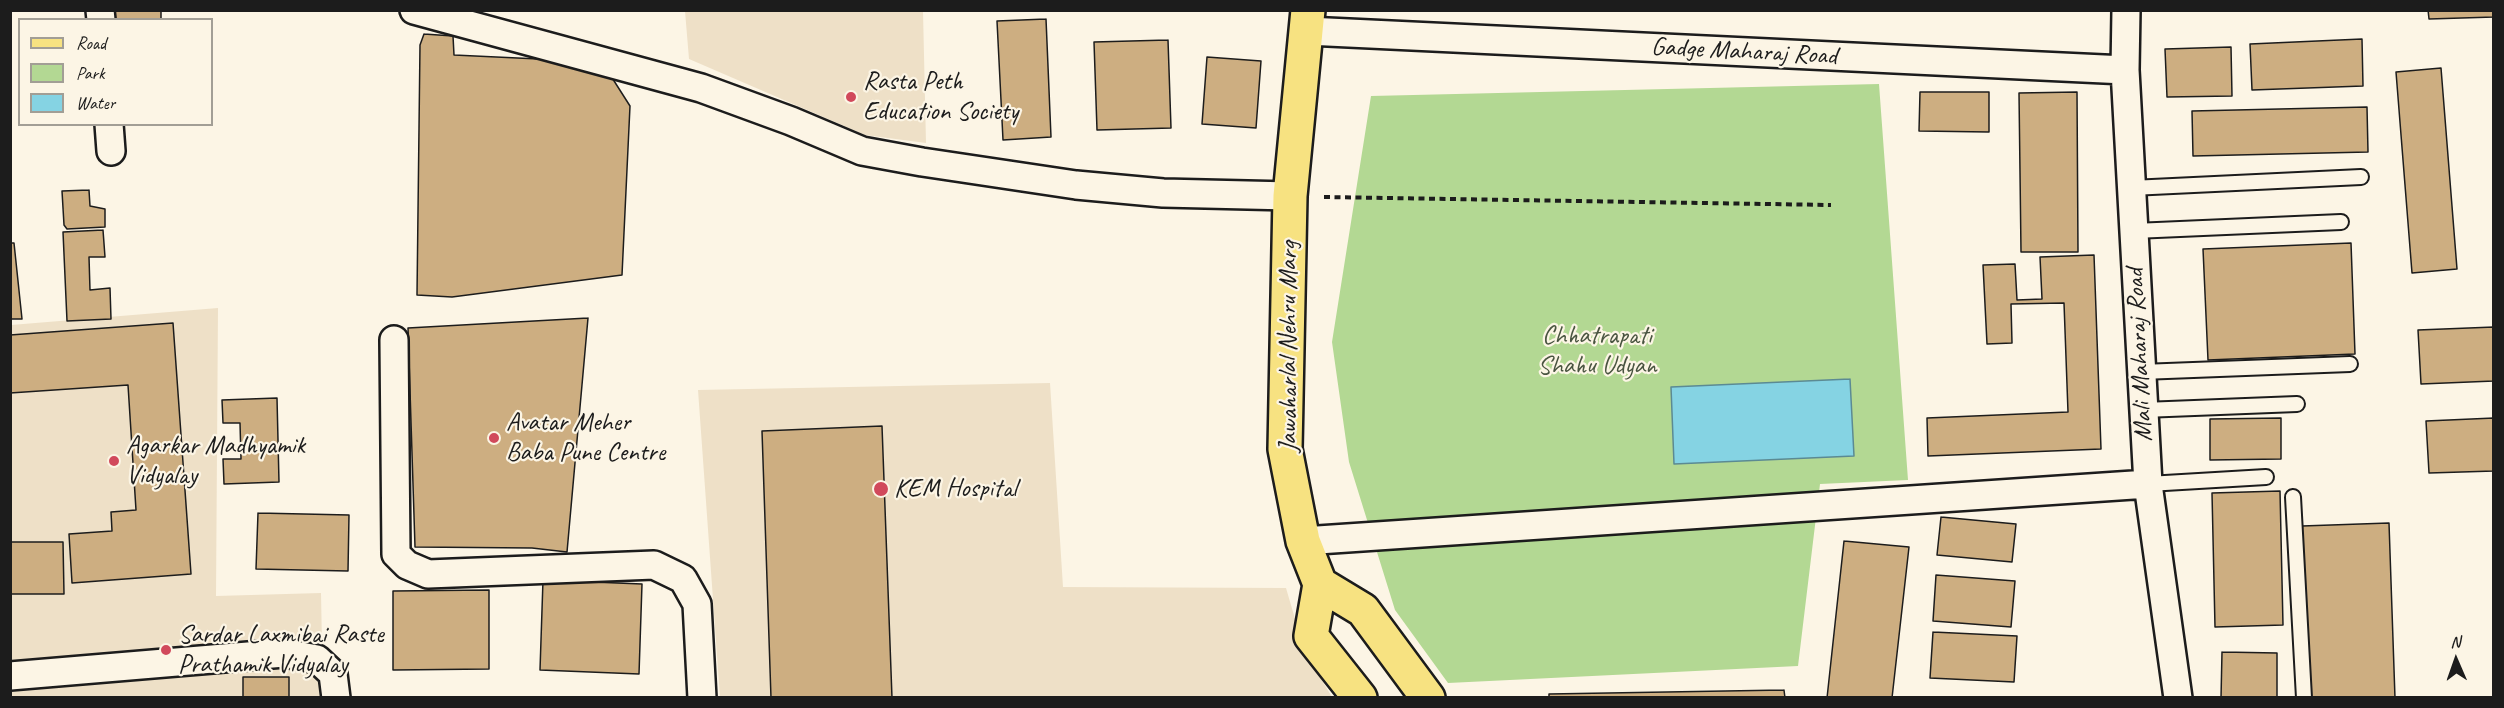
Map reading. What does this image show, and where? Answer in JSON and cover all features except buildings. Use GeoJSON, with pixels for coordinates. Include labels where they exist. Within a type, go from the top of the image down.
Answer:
{"type":"FeatureCollection","features":[{"type":"Feature","properties":{"kind":"main road","name":"Jawaharlal Nehru Marg"},"geometry":{"type":"LineString","coordinates":[[1320,584],[1303,541],[1285,448],[1290,196],[1329,27]]}},
{"type":"Feature","properties":{"kind":"main road"},"geometry":{"type":"LineString","coordinates":[[1360,698],[1311,636],[1320,584],[1363,610],[1428,698]]}},
{"type":"Feature","properties":{"kind":"street"},"geometry":{"type":"LineString","coordinates":[[414,10],[701,88],[862,151],[1076,185],[1163,193],[1290,196]]}},
{"type":"Feature","properties":{"kind":"street","name":"Mali Maharaj Road"},"geometry":{"type":"LineString","coordinates":[[2126,10],[2125,70],[2148,484],[2178,698]]}},
{"type":"Feature","properties":{"kind":"street","name":"Gadge Maharaj Road"},"geometry":{"type":"LineString","coordinates":[[1329,27],[2125,70]]}},
{"type":"Feature","properties":{"kind":"street"},"geometry":{"type":"LineString","coordinates":[[109,126],[111,151]]}},
{"type":"Feature","properties":{"kind":"street"},"geometry":{"type":"LineString","coordinates":[[394,340],[396,554],[407,565],[428,574],[654,565],[683,579],[698,604],[702,698]]}},
{"type":"Feature","properties":{"kind":"street"},"geometry":{"type":"LineString","coordinates":[[1303,541],[2148,484]]}},
{"type":"Feature","properties":{"kind":"street"},"geometry":{"type":"LineString","coordinates":[[10,676],[284,653],[317,659],[333,674],[336,698]]}},
{"type":"Feature","properties":{"kind":"lane"},"geometry":{"type":"LineString","coordinates":[[2131,188],[2361,177]]}},
{"type":"Feature","properties":{"kind":"lane"},"geometry":{"type":"LineString","coordinates":[[2134,231],[2341,222]]}},
{"type":"Feature","properties":{"kind":"lane"},"geometry":{"type":"LineString","coordinates":[[2141,372],[2350,364]]}},
{"type":"Feature","properties":{"kind":"lane"},"geometry":{"type":"LineString","coordinates":[[2143,410],[2297,404]]}},
{"type":"Feature","properties":{"kind":"lane"},"geometry":{"type":"LineString","coordinates":[[2148,484],[2266,477]]}},
{"type":"Feature","properties":{"kind":"lane"},"geometry":{"type":"LineString","coordinates":[[2293,497],[2304,698]]}},
{"type":"Feature","properties":{"kind":"path"},"geometry":{"type":"LineString","coordinates":[[1290,196],[1831,205]]}},
{"type":"Feature","properties":{"kind":"shaded area","name":"Rasta Peth Education Society"},"geometry":{"type":"Polygon","coordinates":[[[685,11],[923,11],[926,143],[865,135],[689,59],[685,11]]]}},
{"type":"Feature","properties":{"kind":"shaded area","name":"Agarkar Madhyamik Vidyalay"},"geometry":{"type":"Polygon","coordinates":[[[218,308],[216,596],[321,593],[323,697],[11,697],[11,325],[218,308]]]}},
{"type":"Feature","properties":{"kind":"shaded area","name":"KEM Hospital"},"geometry":{"type":"Polygon","coordinates":[[[1050,383],[1063,587],[1286,588],[1305,653],[1332,697],[720,697],[698,390],[1050,383]]]}},
{"type":"Feature","properties":{"kind":"green space","name":"Chhatrapati Shahu Udyan"},"geometry":{"type":"Polygon","coordinates":[[[1879,84],[1908,480],[1820,484],[1798,666],[1448,683],[1395,610],[1349,462],[1332,342],[1371,96],[1879,84]]]}},
{"type":"Feature","properties":{"kind":"water"},"geometry":{"type":"Polygon","coordinates":[[[1850,379],[1854,456],[1674,464],[1671,387],[1850,379]]]}},
{"type":"Feature","properties":{"kind":"place","name":"Rasta Peth Education Society"},"geometry":{"type":"Point","coordinates":[851,97]}},
{"type":"Feature","properties":{"kind":"place","name":"Avatar Meher Baba Pune Centre"},"geometry":{"type":"Point","coordinates":[494,438]}},
{"type":"Feature","properties":{"kind":"place","name":"Agarkar Madhyamik Vidyalay"},"geometry":{"type":"Point","coordinates":[114,461]}},
{"type":"Feature","properties":{"kind":"place","name":"KEM Hospital"},"geometry":{"type":"Point","coordinates":[881,489]}},
{"type":"Feature","properties":{"kind":"place","name":"Sardar Laxmibai Raste Prathamik Vidyalay"},"geometry":{"type":"Point","coordinates":[166,650]}}]}
